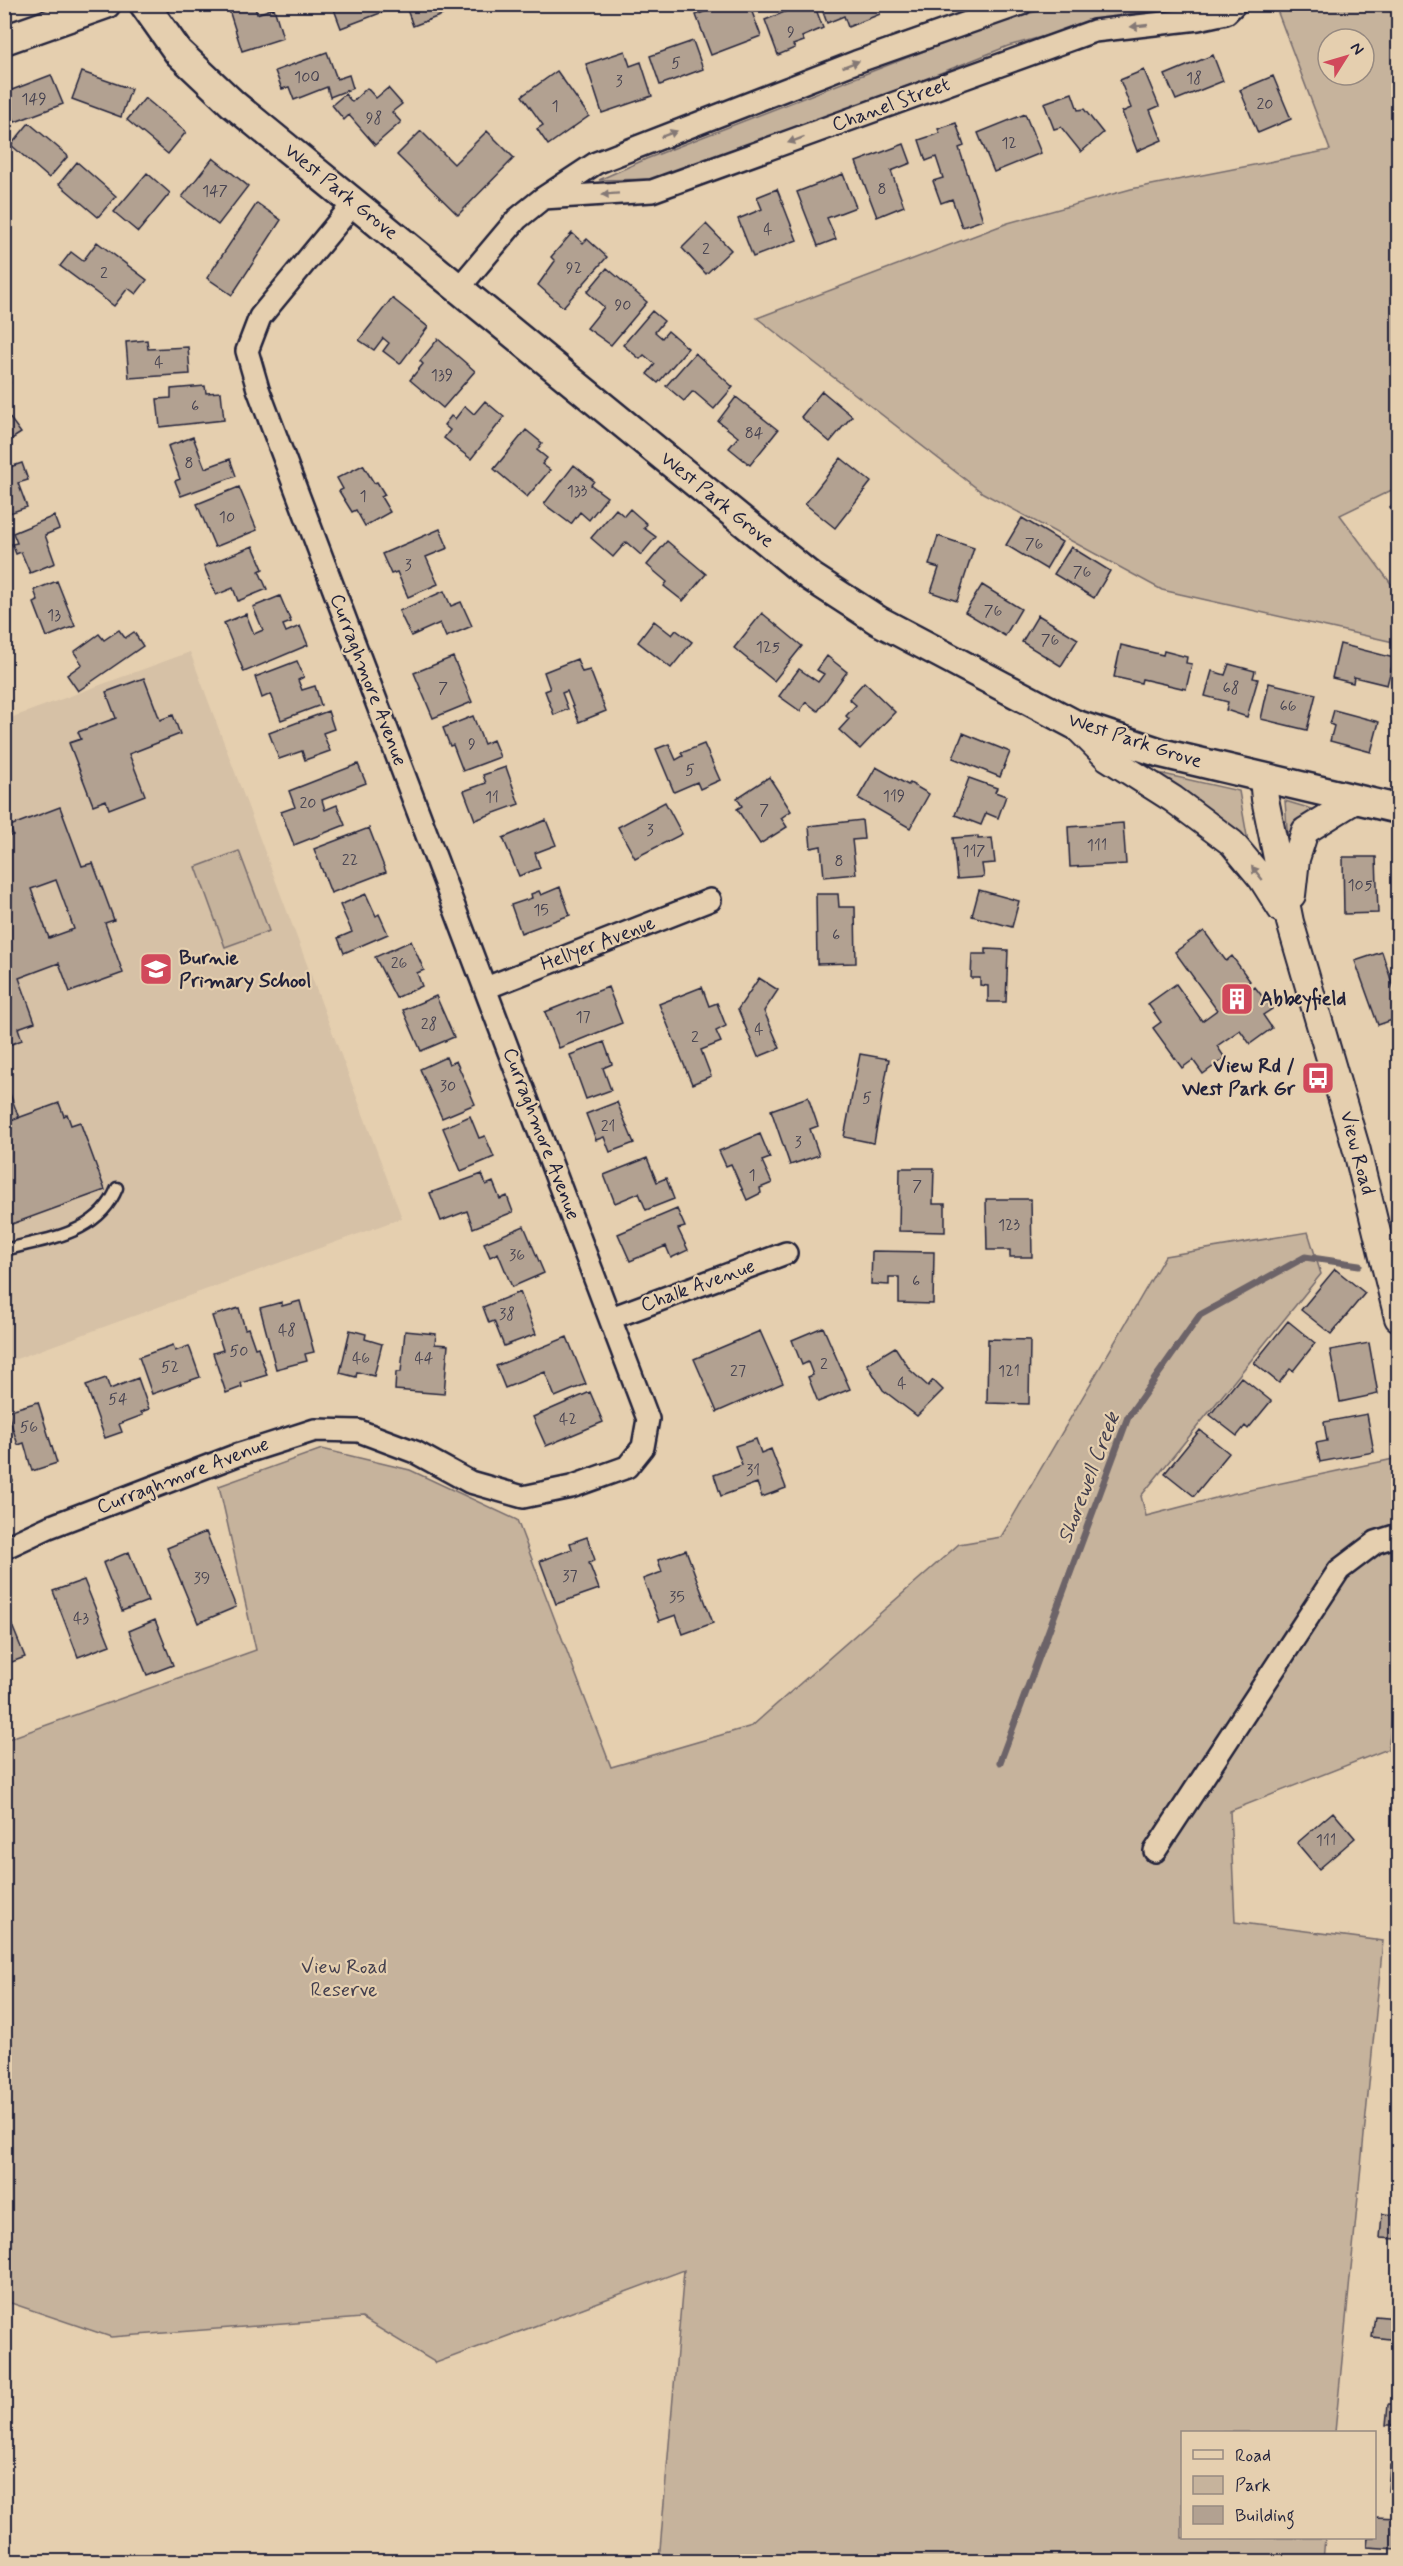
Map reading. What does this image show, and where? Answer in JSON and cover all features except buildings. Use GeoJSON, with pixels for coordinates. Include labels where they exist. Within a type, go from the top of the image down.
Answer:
{"type":"FeatureCollection","features":[{"type":"Feature","properties":{"kind":"main road"},"geometry":{"type":"LineString","coordinates":[[4,40],[106,4]]}},
{"type":"Feature","properties":{"kind":"main road","name":"West Park Grove"},"geometry":{"type":"LineString","coordinates":[[144,4],[178,52],[233,104],[811,577],[879,621],[1074,724],[1161,753],[1398,809]]}},
{"type":"Feature","properties":{"kind":"street"},"geometry":{"type":"LineString","coordinates":[[459,288],[517,219],[543,198],[596,163],[856,62],[1021,4]]}},
{"type":"Feature","properties":{"kind":"street","name":"Chanel Street"},"geometry":{"type":"LineString","coordinates":[[543,198],[652,191],[1094,31],[1198,19],[1227,13],[1235,4]]}},
{"type":"Feature","properties":{"kind":"street","name":"Curraghmore Avenue"},"geometry":{"type":"LineString","coordinates":[[4,1548],[49,1527],[237,1455],[315,1430],[359,1431],[416,1452],[470,1482],[523,1497],[571,1487],[627,1467],[644,1447],[648,1419],[262,400],[247,351],[260,317],[354,203]]}},
{"type":"Feature","properties":{"kind":"street"},"geometry":{"type":"LineString","coordinates":[[1074,724],[1107,757],[1173,799],[1232,843],[1262,879],[1290,922]]}},
{"type":"Feature","properties":{"kind":"street","name":"View Road"},"geometry":{"type":"LineString","coordinates":[[1263,778],[1265,799],[1290,922],[1357,1151],[1398,1318]]}},
{"type":"Feature","properties":{"kind":"street"},"geometry":{"type":"LineString","coordinates":[[1290,922],[1296,859],[1305,831],[1355,800]]}},
{"type":"Feature","properties":{"kind":"street","name":"Hellyer Avenue"},"geometry":{"type":"LineString","coordinates":[[486,988],[710,900]]}},
{"type":"Feature","properties":{"kind":"street","name":"Chalk Avenue"},"geometry":{"type":"LineString","coordinates":[[611,1318],[786,1253]]}},
{"type":"Feature","properties":{"kind":"street"},"geometry":{"type":"LineString","coordinates":[[1155,1851],[1340,1570],[1376,1542],[1398,1535]]}},
{"type":"Feature","properties":{"kind":"lane"},"geometry":{"type":"LineString","coordinates":[[4,1250],[79,1229],[99,1216],[111,1201],[117,1188]]}},
{"type":"Feature","properties":{"kind":"shaded area","name":"Burnie Primary School"},"geometry":{"type":"Polygon","coordinates":[[[190,652],[402,1218],[5,1363],[5,720],[190,652]]]}},
{"type":"Feature","properties":{"kind":"green space"},"geometry":{"type":"Polygon","coordinates":[[[1059,5],[1202,5],[1125,14],[1008,46],[815,123],[661,179],[599,180],[646,159],[999,22],[1059,5]]]}},
{"type":"Feature","properties":{"kind":"green space"},"geometry":{"type":"Polygon","coordinates":[[[1275,5],[1398,5],[1398,487],[1340,515],[1398,593],[1398,643],[1162,590],[983,493],[757,318],[1008,223],[1131,189],[1330,150],[1275,5]]]}},
{"type":"Feature","properties":{"kind":"green space"},"geometry":{"type":"Polygon","coordinates":[[[1141,769],[1239,791],[1249,847],[1141,769]]]}},
{"type":"Feature","properties":{"kind":"green space"},"geometry":{"type":"Polygon","coordinates":[[[1285,801],[1312,809],[1288,841],[1285,801]]]}},
{"type":"Feature","properties":{"kind":"green space"},"geometry":{"type":"Polygon","coordinates":[[[239,851],[269,931],[225,947],[196,867],[239,851]]]}},
{"type":"Feature","properties":{"kind":"green space","name":"View Road Reserve"},"geometry":{"type":"Polygon","coordinates":[[[1308,1232],[1321,1274],[1141,1496],[1146,1516],[1231,1494],[1398,1458],[1398,1671],[1388,1749],[1230,1811],[1235,1922],[1383,1941],[1335,2431],[1181,2431],[1181,2539],[1325,2539],[1323,2561],[659,2561],[684,2270],[436,2363],[362,2318],[111,2337],[5,2301],[5,1740],[256,1650],[219,1486],[322,1449],[410,1470],[517,1520],[611,1767],[752,1726],[959,1544],[1001,1537],[1165,1256],[1308,1232]]]}},
{"type":"Feature","properties":{"kind":"waterway","name":"Shorewell Creek"},"geometry":{"type":"LineString","coordinates":[[1000,1762],[1128,1417],[1200,1315],[1305,1257],[1359,1265]]}},
{"type":"Feature","properties":{"kind":"place","name":"Burnie Primary School"},"geometry":{"type":"Point","coordinates":[156,969]}},
{"type":"Feature","properties":{"kind":"place","name":"Abbeyfield"},"geometry":{"type":"Point","coordinates":[1237,999]}},
{"type":"Feature","properties":{"kind":"place","name":"View Rd / West Park Gr"},"geometry":{"type":"Point","coordinates":[1318,1078]}}]}
